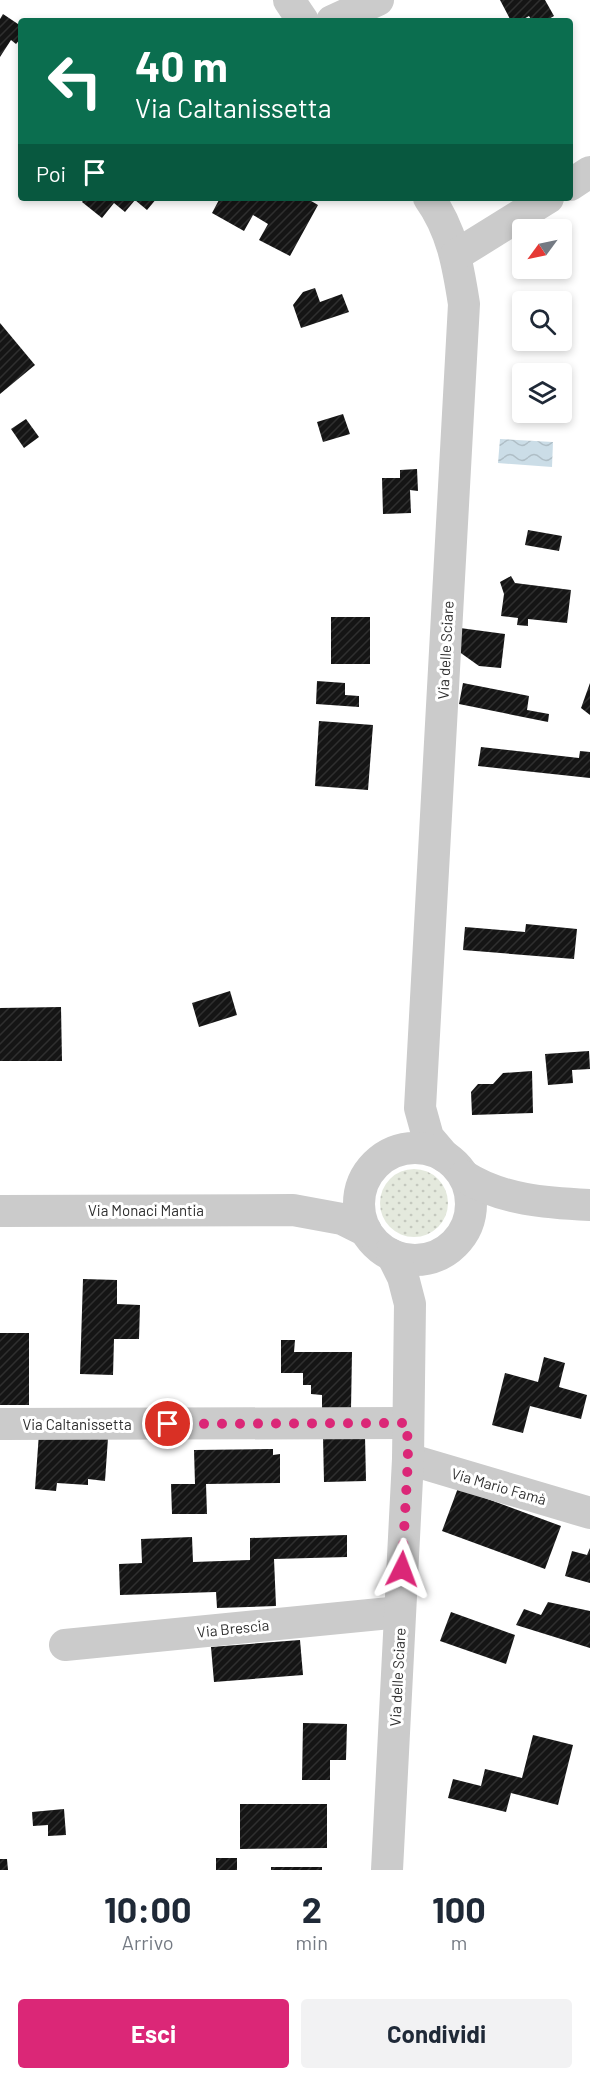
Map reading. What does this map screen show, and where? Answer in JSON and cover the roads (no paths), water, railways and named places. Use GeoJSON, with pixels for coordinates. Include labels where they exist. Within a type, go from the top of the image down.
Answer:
{"type":"FeatureCollection","features":[{"type":"Feature","properties":{"kind":"street"},"geometry":{"type":"LineString","coordinates":[[289,0],[301,18]]}},
{"type":"Feature","properties":{"kind":"street"},"geometry":{"type":"LineString","coordinates":[[339,18],[378,0]]}},
{"type":"Feature","properties":{"kind":"street"},"geometry":{"type":"LineString","coordinates":[[573,182],[590,172]]}},
{"type":"Feature","properties":{"kind":"street","name":"Via delle Sciare"},"geometry":{"type":"LineString","coordinates":[[431,201],[443,218],[456,255],[464,304],[420,1108],[428,1137],[455,1167]]}},
{"type":"Feature","properties":{"kind":"street"},"geometry":{"type":"LineString","coordinates":[[456,255],[543,201]]}},
{"type":"Feature","properties":{"kind":"street","name":"Via delle Sciare"},"geometry":{"type":"LineString","coordinates":[[395,1151],[408,1134],[420,1108]]}},
{"type":"Feature","properties":{"kind":"street"},"geometry":{"type":"LineString","coordinates":[[541,1203],[485,1216],[452,1244],[417,1260],[392,1255],[377,1245],[366,1231],[359,1206],[364,1181],[380,1160],[395,1151],[421,1148],[455,1167],[479,1186],[541,1203],[590,1204]]}},
{"type":"Feature","properties":{"kind":"street"},"geometry":{"type":"LineString","coordinates":[[452,1244],[470,1210],[470,1193],[455,1167]]}},
{"type":"Feature","properties":{"kind":"street","name":"Via Monaci Mantia"},"geometry":{"type":"LineString","coordinates":[[293,1210],[338,1195],[364,1181]]}},
{"type":"Feature","properties":{"kind":"street","name":"Via Monaci Mantia"},"geometry":{"type":"LineString","coordinates":[[0,1211],[293,1210],[342,1219],[366,1231]]}},
{"type":"Feature","properties":{"kind":"street","name":"Via delle Sciare"},"geometry":{"type":"LineString","coordinates":[[410,1304],[424,1277],[452,1244]]}},
{"type":"Feature","properties":{"kind":"street","name":"Via delle Sciare"},"geometry":{"type":"LineString","coordinates":[[387,1870],[408,1459],[410,1304],[403,1277],[392,1255]]}},
{"type":"Feature","properties":{"kind":"street","name":"Via Caltanissetta"},"geometry":{"type":"LineString","coordinates":[[0,1424],[407,1423]]}},
{"type":"Feature","properties":{"kind":"street","name":"Via Mario Famà"},"geometry":{"type":"LineString","coordinates":[[408,1459],[590,1513]]}},
{"type":"Feature","properties":{"kind":"street","name":"Via Brescia"},"geometry":{"type":"LineString","coordinates":[[65,1645],[400,1612]]}},
{"type":"Feature","properties":{"kind":"water"},"geometry":{"type":"Polygon","coordinates":[[[500,439],[553,442],[552,467],[498,463],[500,439]]]}}]}
